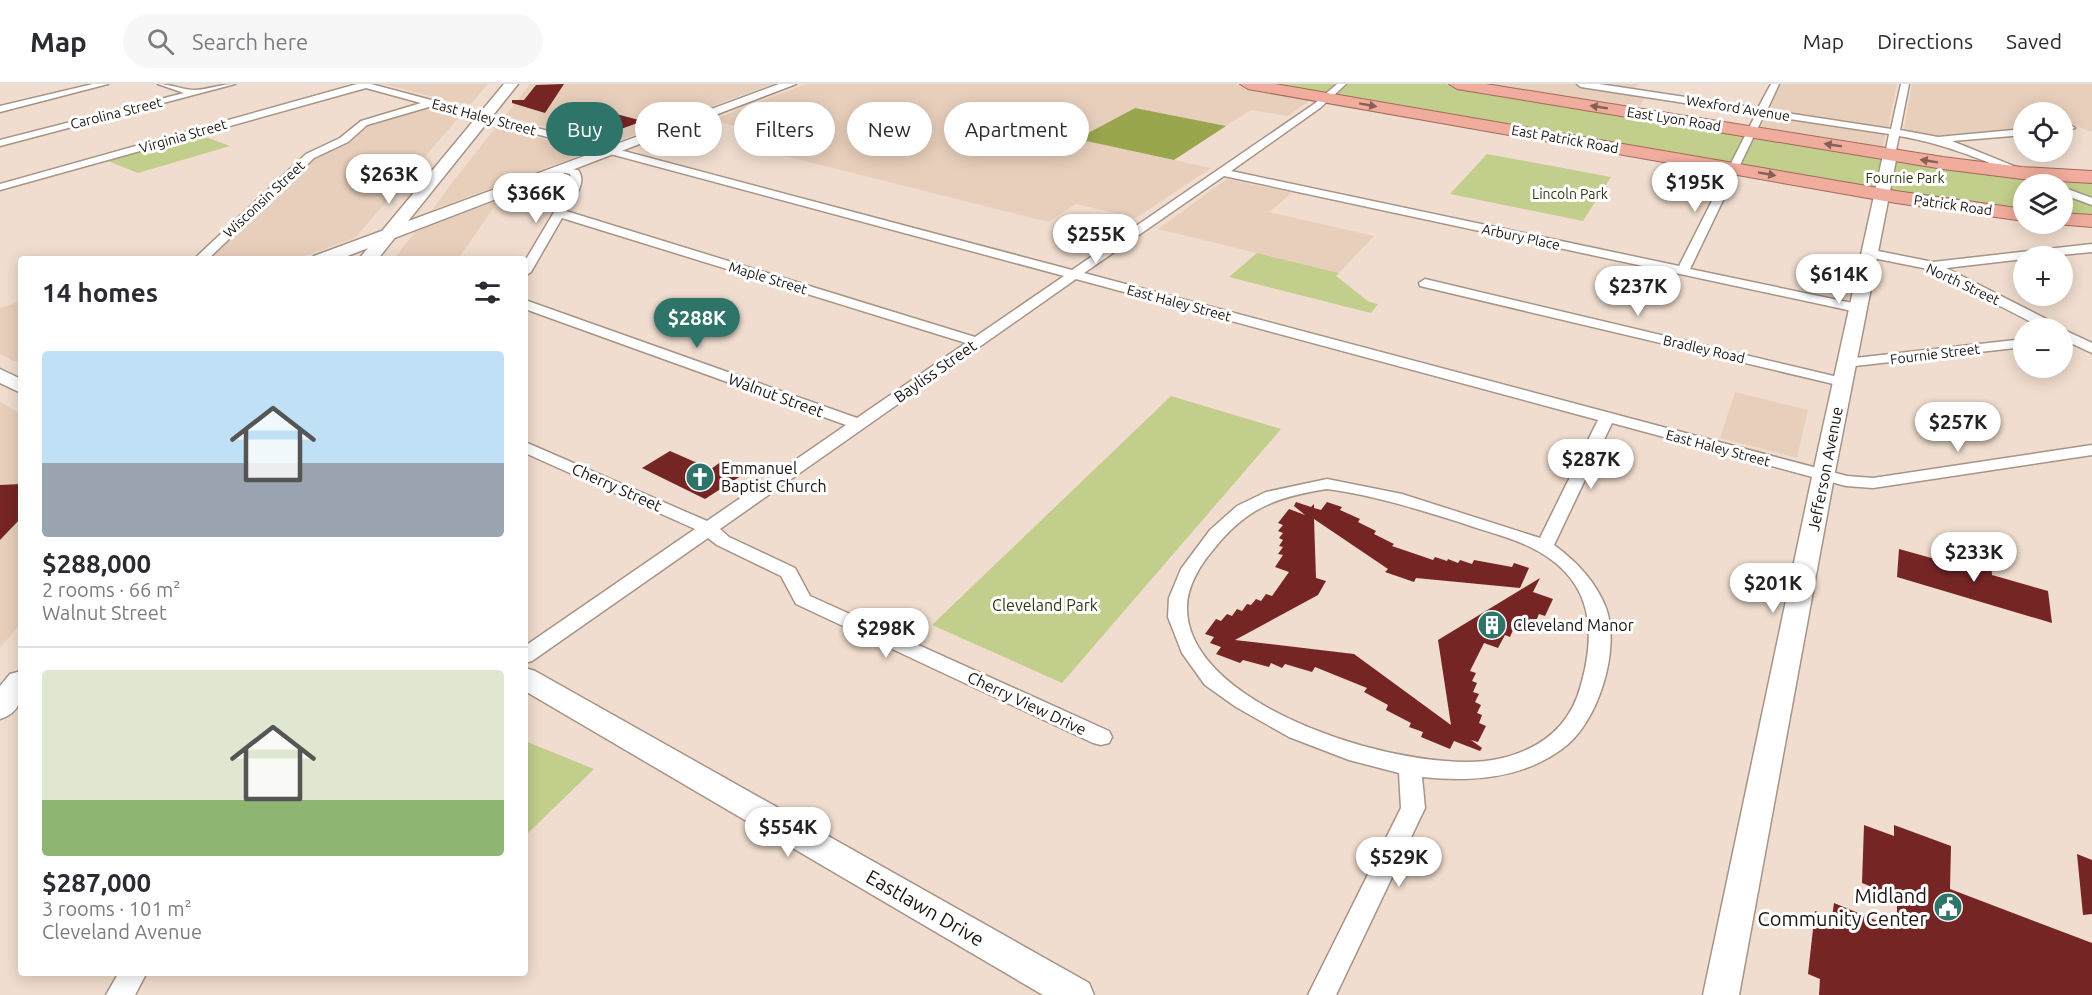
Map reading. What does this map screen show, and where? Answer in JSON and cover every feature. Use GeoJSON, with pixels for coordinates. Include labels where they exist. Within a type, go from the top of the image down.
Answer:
{"type":"FeatureCollection","features":[{"type":"Feature","properties":{"kind":"highway","name":"East Patrick Road"},"geometry":{"type":"LineString","coordinates":[[1248,84],[1882,194]]}},
{"type":"Feature","properties":{"kind":"highway","name":"East Lyon Road"},"geometry":{"type":"LineString","coordinates":[[1457,84],[1890,155],[2022,173],[2092,177]]}},
{"type":"Feature","properties":{"kind":"highway","name":"Patrick Road"},"geometry":{"type":"LineString","coordinates":[[1882,194],[2013,213]]}},
{"type":"Feature","properties":{"kind":"highway"},"geometry":{"type":"LineString","coordinates":[[2073,220],[2092,221]]}},
{"type":"Feature","properties":{"kind":"main road"},"geometry":{"type":"LineString","coordinates":[[370,256],[511,84]]}},
{"type":"Feature","properties":{"kind":"main road"},"geometry":{"type":"LineString","coordinates":[[0,707],[18,686]]}},
{"type":"Feature","properties":{"kind":"street"},"geometry":{"type":"LineString","coordinates":[[0,109],[104,84]]}},
{"type":"Feature","properties":{"kind":"street"},"geometry":{"type":"LineString","coordinates":[[162,84],[193,94]]}},
{"type":"Feature","properties":{"kind":"street","name":"Carolina Street"},"geometry":{"type":"LineString","coordinates":[[0,143],[231,84]]}},
{"type":"Feature","properties":{"kind":"street"},"geometry":{"type":"LineString","coordinates":[[623,146],[790,84]]}},
{"type":"Feature","properties":{"kind":"street","name":"Bayliss Street"},"geometry":{"type":"LineString","coordinates":[[528,654],[1328,98],[1342,84]]}},
{"type":"Feature","properties":{"kind":"street","name":"Wexford Avenue"},"geometry":{"type":"LineString","coordinates":[[1581,84],[1938,140]]}},
{"type":"Feature","properties":{"kind":"street"},"geometry":{"type":"LineString","coordinates":[[1637,93],[1644,84]]}},
{"type":"Feature","properties":{"kind":"street"},"geometry":{"type":"LineString","coordinates":[[1683,271],[1775,84]]}},
{"type":"Feature","properties":{"kind":"street"},"geometry":{"type":"LineString","coordinates":[[1890,155],[1905,84]]}},
{"type":"Feature","properties":{"kind":"street","name":"East Haley Street"},"geometry":{"type":"LineString","coordinates":[[364,85],[546,133]]}},
{"type":"Feature","properties":{"kind":"street","name":"Virginia Street"},"geometry":{"type":"LineString","coordinates":[[0,187],[364,85]]}},
{"type":"Feature","properties":{"kind":"street","name":"Wisconsin Street"},"geometry":{"type":"LineString","coordinates":[[203,256],[310,156],[344,140],[364,123],[431,103]]}},
{"type":"Feature","properties":{"kind":"street"},"geometry":{"type":"LineString","coordinates":[[1938,140],[2013,133]]}},
{"type":"Feature","properties":{"kind":"street"},"geometry":{"type":"LineString","coordinates":[[1938,140],[2022,173]]}},
{"type":"Feature","properties":{"kind":"street","name":"East Haley Street"},"geometry":{"type":"LineString","coordinates":[[623,154],[1846,482],[1873,483],[2092,450]]}},
{"type":"Feature","properties":{"kind":"street","name":"Jefferson Avenue"},"geometry":{"type":"LineString","coordinates":[[1721,995],[1868,253],[1890,155]]}},
{"type":"Feature","properties":{"kind":"street"},"geometry":{"type":"LineString","coordinates":[[331,256],[597,156]]}},
{"type":"Feature","properties":{"kind":"street"},"geometry":{"type":"LineString","coordinates":[[528,267],[577,182],[578,176],[574,172],[562,169]]}},
{"type":"Feature","properties":{"kind":"street","name":"Arbury Place"},"geometry":{"type":"LineString","coordinates":[[1221,172],[1857,308]]}},
{"type":"Feature","properties":{"kind":"street"},"geometry":{"type":"LineString","coordinates":[[2073,194],[2092,202]]}},
{"type":"Feature","properties":{"kind":"street","name":"Maple Street"},"geometry":{"type":"LineString","coordinates":[[559,213],[976,342]]}},
{"type":"Feature","properties":{"kind":"street"},"geometry":{"type":"LineString","coordinates":[[1932,266],[2092,248]]}},
{"type":"Feature","properties":{"kind":"street","name":"North Street"},"geometry":{"type":"LineString","coordinates":[[1868,253],[1932,266],[2033,318]]}},
{"type":"Feature","properties":{"kind":"street","name":"Bradley Road"},"geometry":{"type":"LineString","coordinates":[[1425,282],[1844,373]]}},
{"type":"Feature","properties":{"kind":"street","name":"Walnut Street"},"geometry":{"type":"LineString","coordinates":[[528,304],[858,424]]}},
{"type":"Feature","properties":{"kind":"street"},"geometry":{"type":"LineString","coordinates":[[2073,336],[2092,335]]}},
{"type":"Feature","properties":{"kind":"street"},"geometry":{"type":"LineString","coordinates":[[2073,341],[2092,349]]}},
{"type":"Feature","properties":{"kind":"street","name":"Fournie Street"},"geometry":{"type":"LineString","coordinates":[[1844,373],[2013,345]]}},
{"type":"Feature","properties":{"kind":"street"},"geometry":{"type":"LineString","coordinates":[[1544,547],[1607,418]]}},
{"type":"Feature","properties":{"kind":"street","name":"Cherry Street"},"geometry":{"type":"LineString","coordinates":[[528,448],[708,528]]}},
{"type":"Feature","properties":{"kind":"street"},"geometry":{"type":"LineString","coordinates":[[1327,484],[1354,486],[1381,492],[1516,535],[1544,547],[1572,570],[1590,595],[1599,618],[1599,652],[1589,695],[1573,727],[1547,749],[1517,763],[1480,771],[1436,771],[1329,746],[1293,731],[1229,692],[1208,676],[1191,653],[1181,628],[1177,606],[1183,583],[1198,557],[1220,527],[1248,504],[1293,489],[1327,484]]}},
{"type":"Feature","properties":{"kind":"street","name":"Cherry View Drive"},"geometry":{"type":"LineString","coordinates":[[708,528],[723,541],[788,572],[803,600],[1101,737]]}},
{"type":"Feature","properties":{"kind":"street","name":"Eastlawn Drive"},"geometry":{"type":"LineString","coordinates":[[528,680],[1076,995]]}},
{"type":"Feature","properties":{"kind":"street"},"geometry":{"type":"LineString","coordinates":[[1322,995],[1413,808],[1410,766]]}},
{"type":"Feature","properties":{"kind":"street"},"geometry":{"type":"LineString","coordinates":[[120,995],[132,976]]}},
{"type":"Feature","properties":{"kind":"shaded area"},"geometry":{"type":"Polygon","coordinates":[[[383,84],[488,84],[471,104],[456,103],[383,84]]]}},
{"type":"Feature","properties":{"kind":"shaded area"},"geometry":{"type":"Polygon","coordinates":[[[530,84],[777,84],[722,103],[635,102],[635,134],[623,139],[623,102],[546,102],[546,127],[505,116],[530,84]]]}},
{"type":"Feature","properties":{"kind":"shaded area"},"geometry":{"type":"Polygon","coordinates":[[[806,84],[1233,84],[1313,98],[1288,116],[1251,110],[1226,126],[1135,108],[1089,133],[1089,102],[944,102],[944,156],[1089,156],[1089,141],[1211,168],[1136,218],[1076,204],[1048,222],[785,156],[835,156],[835,102],[759,102],[806,84]]]}},
{"type":"Feature","properties":{"kind":"shaded area"},"geometry":{"type":"Polygon","coordinates":[[[1471,84],[1639,84],[1633,90],[1646,96],[1636,111],[1471,84]]]}},
{"type":"Feature","properties":{"kind":"shaded area"},"geometry":{"type":"Polygon","coordinates":[[[1780,84],[1897,84],[1888,128],[1769,111],[1780,84]]]}},
{"type":"Feature","properties":{"kind":"shaded area"},"geometry":{"type":"Polygon","coordinates":[[[1912,84],[2092,84],[2092,132],[2073,125],[2073,102],[2013,102],[2013,131],[1941,137],[1904,130],[1912,84]]]}},
{"type":"Feature","properties":{"kind":"shaded area"},"geometry":{"type":"Polygon","coordinates":[[[424,106],[460,116],[355,238],[304,256],[211,256],[320,153],[345,143],[365,125],[424,106]]]}},
{"type":"Feature","properties":{"kind":"shaded area"},"geometry":{"type":"Polygon","coordinates":[[[734,112],[734,126],[722,123],[722,116],[734,112]]]}},
{"type":"Feature","properties":{"kind":"shaded area"},"geometry":{"type":"Polygon","coordinates":[[[1768,115],[1884,133],[1883,147],[1761,128],[1768,115]]]}},
{"type":"Feature","properties":{"kind":"shaded area"},"geometry":{"type":"Polygon","coordinates":[[[497,126],[546,140],[546,156],[578,156],[432,210],[497,126]]]}},
{"type":"Feature","properties":{"kind":"shaded area"},"geometry":{"type":"Polygon","coordinates":[[[1227,179],[1292,193],[1269,212],[1374,236],[1339,273],[1158,229],[1227,179]]]}},
{"type":"Feature","properties":{"kind":"shaded area"},"geometry":{"type":"Polygon","coordinates":[[[499,200],[460,256],[396,256],[416,231],[499,200]]]}},
{"type":"Feature","properties":{"kind":"shaded area"},"geometry":{"type":"Polygon","coordinates":[[[18,302],[18,361],[13,361],[0,354],[0,308],[18,302]]]}},
{"type":"Feature","properties":{"kind":"shaded area"},"geometry":{"type":"Polygon","coordinates":[[[1735,392],[1808,410],[1797,458],[1720,438],[1735,392]]]}},
{"type":"Feature","properties":{"kind":"shaded area"},"geometry":{"type":"Polygon","coordinates":[[[0,402],[18,412],[18,627],[0,648],[0,402]]]}},
{"type":"Feature","properties":{"kind":"green space","name":"Fournie Park"},"geometry":{"type":"Polygon","coordinates":[[[1264,84],[1444,84],[1962,169],[2021,174],[2013,174],[2013,211],[1264,84]]]}},
{"type":"Feature","properties":{"kind":"green space"},"geometry":{"type":"Polygon","coordinates":[[[1135,108],[1226,126],[1174,160],[1089,142],[1089,133],[1135,108]]]}},
{"type":"Feature","properties":{"kind":"green space"},"geometry":{"type":"Polygon","coordinates":[[[200,135],[230,146],[138,173],[108,161],[200,135]]]}},
{"type":"Feature","properties":{"kind":"green space","name":"Lincoln Park"},"geometry":{"type":"Polygon","coordinates":[[[1487,154],[1611,177],[1583,221],[1450,194],[1487,154]]]}},
{"type":"Feature","properties":{"kind":"green space","name":"Fournie Park"},"geometry":{"type":"Polygon","coordinates":[[[2073,178],[2092,180],[2092,218],[2073,217],[2073,178]]]}},
{"type":"Feature","properties":{"kind":"green space"},"geometry":{"type":"Polygon","coordinates":[[[1257,253],[1339,273],[1336,276],[1369,302],[1378,304],[1371,313],[1229,277],[1257,253]]]}},
{"type":"Feature","properties":{"kind":"green space","name":"Cleveland Park"},"geometry":{"type":"Polygon","coordinates":[[[1171,396],[1281,429],[1062,683],[932,625],[1171,396]]]}},
{"type":"Feature","properties":{"kind":"green space"},"geometry":{"type":"Polygon","coordinates":[[[528,742],[594,769],[528,833],[528,742]]]}},
{"type":"Feature","properties":{"kind":"building"},"geometry":{"type":"Polygon","coordinates":[[[564,84],[552,102],[546,102],[545,113],[512,103],[512,100],[524,100],[536,85],[564,84]]]}},
{"type":"Feature","properties":{"kind":"building"},"geometry":{"type":"Polygon","coordinates":[[[623,116],[635,119],[635,124],[623,128],[623,116]]]}},
{"type":"Feature","properties":{"kind":"building","name":"Emmanuel Baptist Church"},"geometry":{"type":"Polygon","coordinates":[[[670,451],[711,469],[722,461],[747,472],[705,499],[642,468],[670,451]]]}},
{"type":"Feature","properties":{"kind":"building"},"geometry":{"type":"Polygon","coordinates":[[[18,484],[18,521],[0,540],[0,485],[18,484]]]}},
{"type":"Feature","properties":{"kind":"building","name":"Cleveland Manor"},"geometry":{"type":"Polygon","coordinates":[[[1296,502],[1311,507],[1314,504],[1314,508],[1321,510],[1327,502],[1342,507],[1340,510],[1360,519],[1358,522],[1376,531],[1374,534],[1394,544],[1392,546],[1433,560],[1435,557],[1472,564],[1474,560],[1512,567],[1514,563],[1529,568],[1520,588],[1416,578],[1414,582],[1385,572],[1388,569],[1314,519],[1316,578],[1326,581],[1318,595],[1235,640],[1354,654],[1451,725],[1438,640],[1540,578],[1533,592],[1553,599],[1545,616],[1539,614],[1536,621],[1531,619],[1527,627],[1522,624],[1518,632],[1513,630],[1510,637],[1505,635],[1498,648],[1484,643],[1470,671],[1476,673],[1472,681],[1477,683],[1473,692],[1479,694],[1475,702],[1481,705],[1477,713],[1482,715],[1479,723],[1486,726],[1478,742],[1471,740],[1482,748],[1480,751],[1454,741],[1450,749],[1421,737],[1423,732],[1409,727],[1411,723],[1386,710],[1388,705],[1364,692],[1367,688],[1315,667],[1312,672],[1285,664],[1282,668],[1271,663],[1269,667],[1243,660],[1240,663],[1216,654],[1221,647],[1210,643],[1214,637],[1205,634],[1216,619],[1221,621],[1227,614],[1232,616],[1237,609],[1242,611],[1247,604],[1251,605],[1256,599],[1261,601],[1266,594],[1272,596],[1289,572],[1275,567],[1283,555],[1278,554],[1283,547],[1279,546],[1283,540],[1279,538],[1283,533],[1278,531],[1283,525],[1278,523],[1289,509],[1305,515],[1294,506],[1296,502]]]}},
{"type":"Feature","properties":{"kind":"building"},"geometry":{"type":"Polygon","coordinates":[[[1899,549],[1935,559],[1935,549],[1991,565],[1992,575],[2048,591],[2052,623],[1897,577],[1899,549]]]}},
{"type":"Feature","properties":{"kind":"building","name":"Midland Community Center"},"geometry":{"type":"Polygon","coordinates":[[[1864,825],[1894,836],[1894,825],[1951,846],[1950,889],[2092,943],[2092,995],[1819,995],[1820,979],[1808,974],[1815,911],[1832,917],[1834,903],[1897,929],[1897,897],[1862,883],[1864,825]]]}},
{"type":"Feature","properties":{"kind":"building"},"geometry":{"type":"Polygon","coordinates":[[[2077,854],[2092,860],[2092,914],[2083,915],[2077,854]]]}},
{"type":"Feature","properties":{"kind":"place","name":"Emmanuel Baptist Church"},"geometry":{"type":"Point","coordinates":[700,477]}},
{"type":"Feature","properties":{"kind":"place","name":"Cleveland Manor"},"geometry":{"type":"Point","coordinates":[1492,625]}},
{"type":"Feature","properties":{"kind":"place","name":"Midland Community Center"},"geometry":{"type":"Point","coordinates":[1948,907]}}]}
